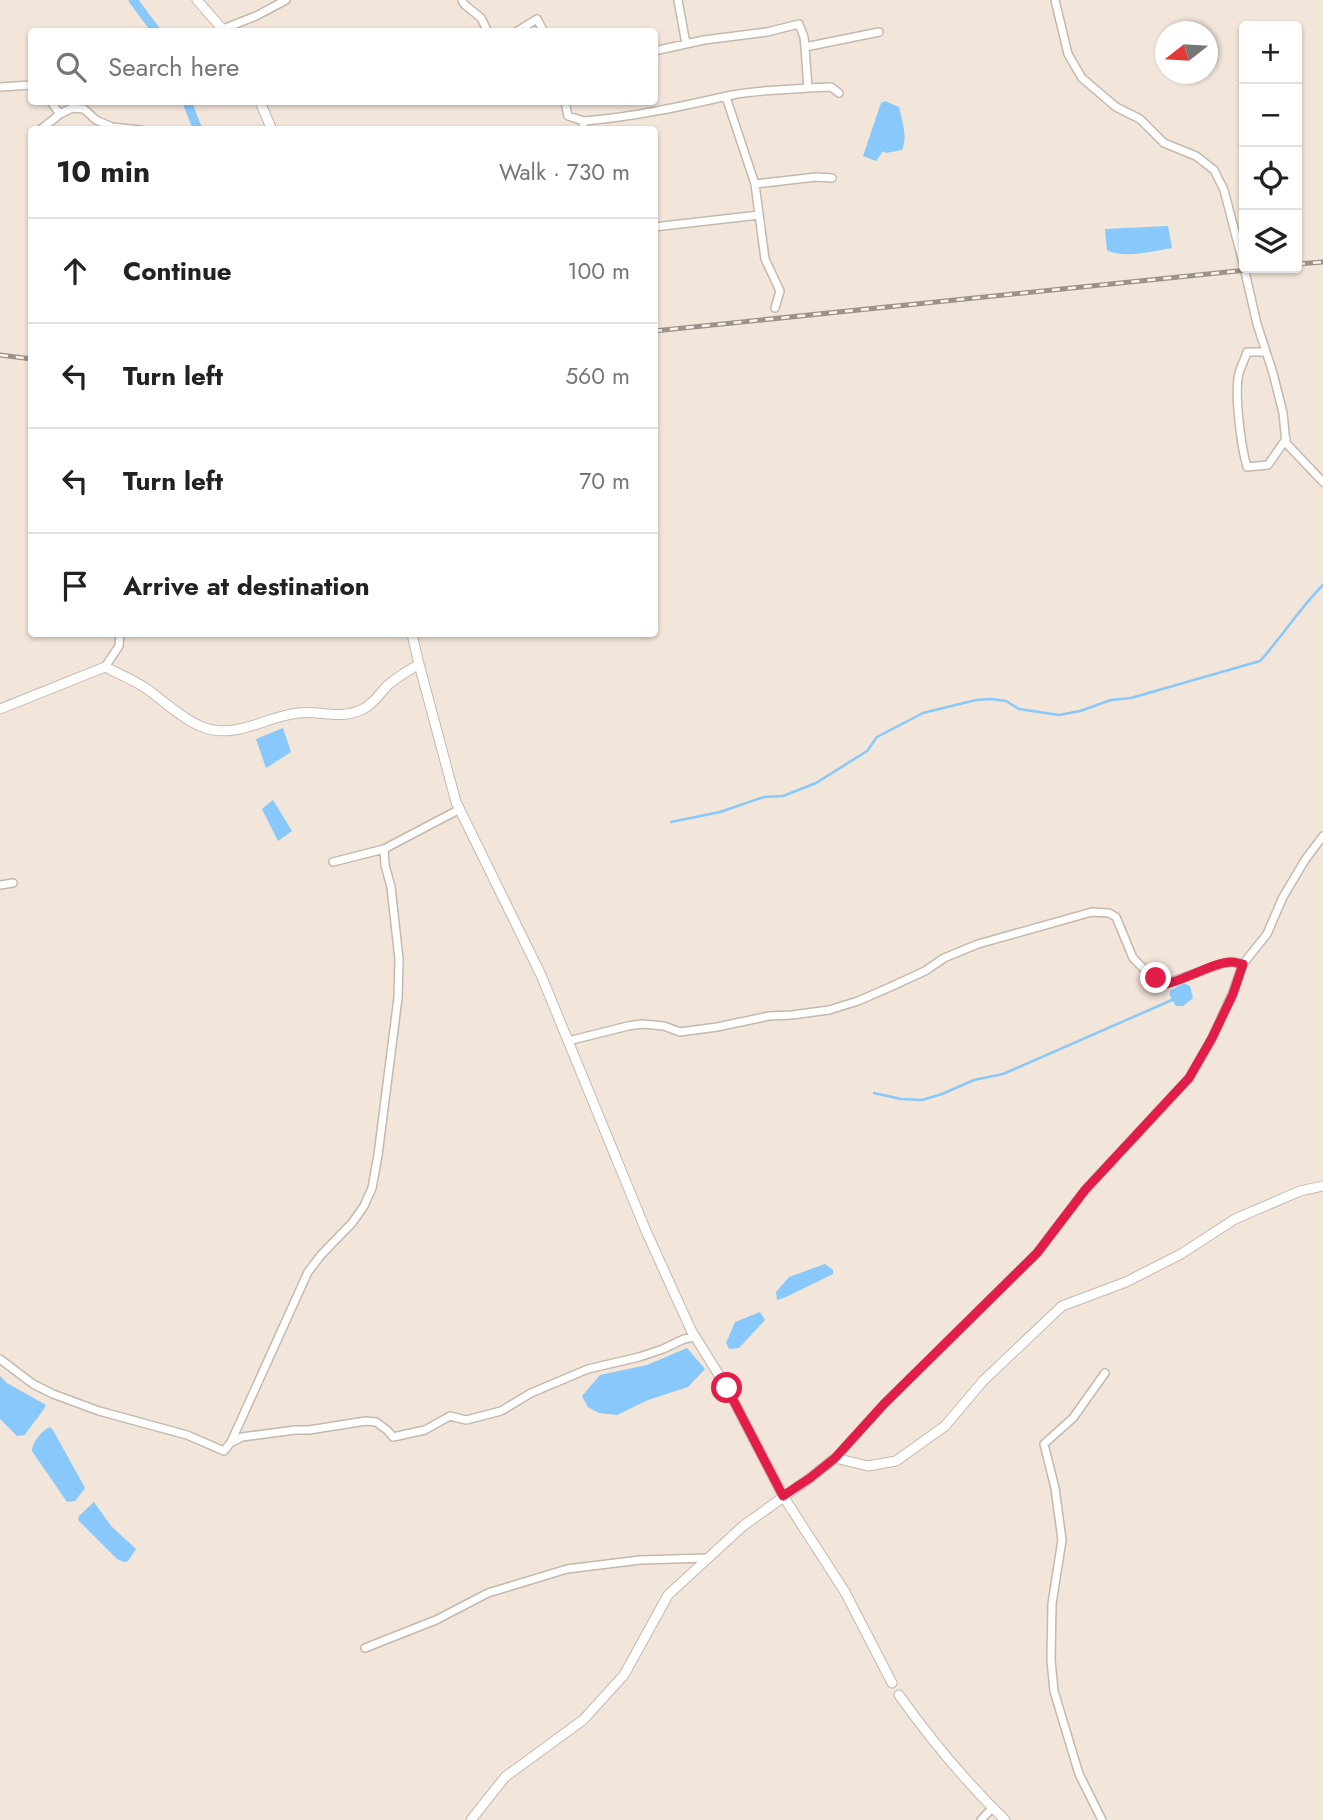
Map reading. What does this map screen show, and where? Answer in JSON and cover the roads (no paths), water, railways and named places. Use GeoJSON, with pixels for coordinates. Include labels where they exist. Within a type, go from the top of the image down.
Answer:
{"type":"FeatureCollection","features":[{"type":"Feature","properties":{"kind":"street"},"geometry":{"type":"LineString","coordinates":[[197,0],[222,28]]}},
{"type":"Feature","properties":{"kind":"street"},"geometry":{"type":"LineString","coordinates":[[229,28],[286,0]]}},
{"type":"Feature","properties":{"kind":"street"},"geometry":{"type":"LineString","coordinates":[[462,0],[481,18],[486,28]]}},
{"type":"Feature","properties":{"kind":"street"},"geometry":{"type":"LineString","coordinates":[[678,0],[686,44]]}},
{"type":"Feature","properties":{"kind":"street"},"geometry":{"type":"LineString","coordinates":[[1055,0],[1068,54],[1082,78],[1116,107],[1140,119],[1164,143],[1196,156],[1214,170],[1224,190],[1239,244],[1257,324],[1283,413],[1286,443],[1323,482]]}},
{"type":"Feature","properties":{"kind":"street"},"geometry":{"type":"LineString","coordinates":[[522,28],[537,19],[542,28]]}},
{"type":"Feature","properties":{"kind":"street"},"geometry":{"type":"LineString","coordinates":[[658,50],[799,24],[804,37],[808,88]]}},
{"type":"Feature","properties":{"kind":"street"},"geometry":{"type":"LineString","coordinates":[[805,47],[879,32]]}},
{"type":"Feature","properties":{"kind":"street"},"geometry":{"type":"LineString","coordinates":[[0,87],[28,85]]}},
{"type":"Feature","properties":{"kind":"street"},"geometry":{"type":"LineString","coordinates":[[566,105],[568,116],[583,125],[764,91],[831,87],[839,93]]}},
{"type":"Feature","properties":{"kind":"street"},"geometry":{"type":"LineString","coordinates":[[726,97],[755,184],[765,259],[780,291],[775,308]]}},
{"type":"Feature","properties":{"kind":"street"},"geometry":{"type":"LineString","coordinates":[[53,105],[60,114]]}},
{"type":"Feature","properties":{"kind":"street"},"geometry":{"type":"LineString","coordinates":[[261,105],[270,126]]}},
{"type":"Feature","properties":{"kind":"street"},"geometry":{"type":"LineString","coordinates":[[45,126],[72,108],[84,109],[96,120],[109,126]]}},
{"type":"Feature","properties":{"kind":"street"},"geometry":{"type":"LineString","coordinates":[[755,184],[816,177],[832,178]]}},
{"type":"Feature","properties":{"kind":"street"},"geometry":{"type":"LineString","coordinates":[[658,227],[759,215]]}},
{"type":"Feature","properties":{"kind":"street"},"geometry":{"type":"LineString","coordinates":[[1266,352],[1247,352],[1239,375],[1242,449],[1247,467],[1268,464],[1286,439]]}},
{"type":"Feature","properties":{"kind":"street"},"geometry":{"type":"LineString","coordinates":[[0,709],[105,667],[119,646],[120,637]]}},
{"type":"Feature","properties":{"kind":"street"},"geometry":{"type":"LineString","coordinates":[[413,637],[456,802],[541,975],[646,1231],[695,1337],[727,1388],[783,1496],[845,1592],[892,1683],[917,1720],[954,1766],[1005,1820]]}},
{"type":"Feature","properties":{"kind":"street"},"geometry":{"type":"LineString","coordinates":[[105,667],[141,685],[197,726],[215,732],[247,728],[298,713],[335,715],[359,711],[371,704],[394,680],[419,664]]}},
{"type":"Feature","properties":{"kind":"street"},"geometry":{"type":"LineString","coordinates":[[333,862],[384,849],[460,809]]}},
{"type":"Feature","properties":{"kind":"street"},"geometry":{"type":"LineString","coordinates":[[471,1820],[505,1777],[583,1720],[624,1675],[668,1595],[743,1526],[835,1458],[884,1404],[1037,1253],[1085,1190],[1189,1078],[1233,994],[1243,964],[1267,934],[1283,897],[1323,836]]}},
{"type":"Feature","properties":{"kind":"street"},"geometry":{"type":"LineString","coordinates":[[0,1359],[33,1384],[70,1401],[187,1435],[224,1451],[231,1442],[308,1272],[352,1223],[372,1188],[378,1156],[399,959],[384,849]]}},
{"type":"Feature","properties":{"kind":"street"},"geometry":{"type":"LineString","coordinates":[[0,885],[13,883]]}},
{"type":"Feature","properties":{"kind":"street"},"geometry":{"type":"LineString","coordinates":[[568,1041],[642,1024],[664,1026],[680,1032],[769,1016],[829,1010],[888,988],[925,971],[944,958],[967,949],[999,937],[1084,914],[1102,912],[1116,917],[1133,958],[1165,984],[1224,963],[1243,964]]}},
{"type":"Feature","properties":{"kind":"street"},"geometry":{"type":"LineString","coordinates":[[835,1458],[868,1466],[896,1461],[945,1426],[983,1381],[1062,1306],[1126,1282],[1181,1254],[1235,1219],[1300,1191],[1323,1186]]}},
{"type":"Feature","properties":{"kind":"street"},"geometry":{"type":"LineString","coordinates":[[231,1442],[242,1437],[366,1421],[376,1422],[393,1437],[425,1430],[450,1416],[466,1420],[502,1411],[531,1393],[588,1369],[639,1357],[695,1337]]}},
{"type":"Feature","properties":{"kind":"street"},"geometry":{"type":"LineString","coordinates":[[1102,1820],[1079,1773],[1054,1691],[1051,1660],[1052,1604],[1062,1541],[1055,1488],[1044,1444],[1073,1418],[1105,1373]]}},
{"type":"Feature","properties":{"kind":"street"},"geometry":{"type":"LineString","coordinates":[[365,1648],[436,1620],[488,1593],[566,1569],[640,1560],[708,1558]]}},
{"type":"Feature","properties":{"kind":"street"},"geometry":{"type":"LineString","coordinates":[[981,1820],[992,1808]]}},
{"type":"Feature","properties":{"kind":"water"},"geometry":{"type":"Polygon","coordinates":[[[885,101],[899,107],[904,128],[904,145],[902,150],[886,153],[883,151],[876,161],[863,156],[881,103],[885,101]]]}},
{"type":"Feature","properties":{"kind":"water"},"geometry":{"type":"Polygon","coordinates":[[[1168,226],[1172,248],[1130,254],[1107,250],[1105,229],[1168,226]]]}},
{"type":"Feature","properties":{"kind":"water"},"geometry":{"type":"Polygon","coordinates":[[[283,728],[291,752],[266,768],[256,739],[283,728]]]}},
{"type":"Feature","properties":{"kind":"water"},"geometry":{"type":"Polygon","coordinates":[[[273,800],[292,831],[278,841],[262,809],[273,800]]]}},
{"type":"Feature","properties":{"kind":"water"},"geometry":{"type":"Polygon","coordinates":[[[1184,983],[1190,986],[1193,998],[1183,1006],[1176,1006],[1170,991],[1184,983]]]}},
{"type":"Feature","properties":{"kind":"water"},"geometry":{"type":"Polygon","coordinates":[[[825,1264],[833,1270],[833,1274],[777,1300],[776,1292],[789,1277],[825,1264]]]}},
{"type":"Feature","properties":{"kind":"water"},"geometry":{"type":"Polygon","coordinates":[[[760,1312],[765,1320],[739,1348],[729,1349],[726,1343],[735,1322],[760,1312]]]}},
{"type":"Feature","properties":{"kind":"water"},"geometry":{"type":"Polygon","coordinates":[[[687,1348],[705,1369],[688,1387],[648,1400],[617,1415],[599,1413],[588,1407],[582,1396],[600,1375],[647,1365],[687,1348]]]}},
{"type":"Feature","properties":{"kind":"water"},"geometry":{"type":"Polygon","coordinates":[[[0,1376],[7,1383],[46,1405],[25,1435],[17,1436],[0,1419],[0,1376]]]}},
{"type":"Feature","properties":{"kind":"water"},"geometry":{"type":"Polygon","coordinates":[[[50,1427],[85,1488],[75,1501],[67,1502],[32,1451],[38,1437],[50,1427]]]}},
{"type":"Feature","properties":{"kind":"water"},"geometry":{"type":"Polygon","coordinates":[[[94,1502],[111,1526],[136,1549],[128,1561],[117,1559],[78,1520],[94,1502]]]}},
{"type":"Feature","properties":{"kind":"waterway"},"geometry":{"type":"LineString","coordinates":[[133,0],[154,28]]}},
{"type":"Feature","properties":{"kind":"waterway"},"geometry":{"type":"LineString","coordinates":[[188,105],[196,126]]}},
{"type":"Feature","properties":{"kind":"waterway"},"geometry":{"type":"LineString","coordinates":[[671,822],[720,812],[764,797],[783,796],[816,783],[867,751],[877,737],[923,713],[991,699],[1006,701],[1019,709],[1059,715],[1111,700],[1131,698],[1260,661],[1323,585]]}},
{"type":"Feature","properties":{"kind":"waterway"},"geometry":{"type":"LineString","coordinates":[[874,1093],[922,1100],[942,1094],[974,1080],[1003,1074],[1172,1000]]}},
{"type":"Feature","properties":{"kind":"railway"},"geometry":{"type":"LineString","coordinates":[[1302,264],[1323,262]]}},
{"type":"Feature","properties":{"kind":"railway"},"geometry":{"type":"LineString","coordinates":[[658,331],[1239,271]]}},
{"type":"Feature","properties":{"kind":"railway"},"geometry":{"type":"LineString","coordinates":[[0,355],[28,358]]}}]}
